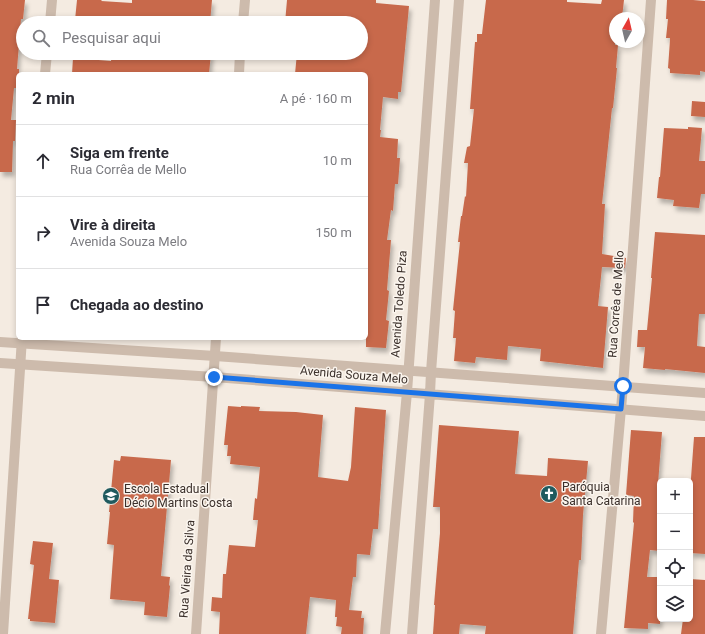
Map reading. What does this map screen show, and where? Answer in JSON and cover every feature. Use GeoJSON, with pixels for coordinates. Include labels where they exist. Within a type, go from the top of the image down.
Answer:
{"type":"FeatureCollection","features":[{"type":"Feature","properties":{"kind":"street"},"geometry":{"type":"LineString","coordinates":[[51,16],[52,0]]}},
{"type":"Feature","properties":{"kind":"street"},"geometry":{"type":"LineString","coordinates":[[244,16],[245,0]]}},
{"type":"Feature","properties":{"kind":"street","name":"Avenida Toledo Piza"},"geometry":{"type":"LineString","coordinates":[[385,634],[408,370],[435,0]]}},
{"type":"Feature","properties":{"kind":"street"},"geometry":{"type":"LineString","coordinates":[[412,634],[459,0]]}},
{"type":"Feature","properties":{"kind":"street","name":"Rua Corrêa de Mello"},"geometry":{"type":"LineString","coordinates":[[602,634],[623,386],[651,0]]}},
{"type":"Feature","properties":{"kind":"street"},"geometry":{"type":"LineString","coordinates":[[45,72],[46,60]]}},
{"type":"Feature","properties":{"kind":"street"},"geometry":{"type":"LineString","coordinates":[[239,72],[240,60]]}},
{"type":"Feature","properties":{"kind":"street","name":"Rua Vieira da Silva"},"geometry":{"type":"LineString","coordinates":[[196,634],[216,340]]}},
{"type":"Feature","properties":{"kind":"street"},"geometry":{"type":"LineString","coordinates":[[3,634],[22,341]]}},
{"type":"Feature","properties":{"kind":"street","name":"Avenida Souza Melo"},"geometry":{"type":"LineString","coordinates":[[0,342],[22,341],[705,393]]}},
{"type":"Feature","properties":{"kind":"street","name":"Avenida Souza Melo"},"geometry":{"type":"LineString","coordinates":[[0,363],[214,377],[705,416]]}},
{"type":"Feature","properties":{"kind":"building"},"geometry":{"type":"Polygon","coordinates":[[[0,0],[25,0],[23,16],[16,16],[16,60],[18,60],[17,69],[19,69],[19,72],[16,72],[16,88],[14,88],[11,120],[16,120],[15,141],[13,141],[12,172],[0,172],[0,0]]]}},
{"type":"Feature","properties":{"kind":"building"},"geometry":{"type":"Polygon","coordinates":[[[77,0],[102,0],[101,1],[132,3],[132,0],[212,0],[211,16],[75,16],[77,0]]]}},
{"type":"Feature","properties":{"kind":"building"},"geometry":{"type":"Polygon","coordinates":[[[287,0],[376,0],[376,3],[409,6],[401,92],[398,92],[398,99],[383,97],[380,130],[380,137],[398,139],[397,158],[400,158],[398,184],[395,184],[393,211],[391,210],[387,240],[391,240],[386,320],[389,321],[386,348],[366,347],[366,340],[368,340],[368,72],[295,72],[296,60],[368,60],[368,16],[286,16],[287,0]]]}},
{"type":"Feature","properties":{"kind":"building"},"geometry":{"type":"Polygon","coordinates":[[[486,0],[567,0],[567,2],[601,4],[602,0],[624,0],[623,12],[609,12],[609,48],[618,48],[613,108],[602,204],[605,204],[602,254],[626,258],[625,268],[602,267],[598,306],[608,307],[603,368],[540,361],[541,349],[508,346],[507,360],[476,357],[475,363],[454,361],[456,338],[453,338],[455,311],[453,310],[460,242],[458,242],[461,216],[465,196],[466,197],[468,163],[464,163],[467,147],[470,146],[474,109],[470,109],[475,42],[477,42],[477,34],[482,34],[486,0]]]}},
{"type":"Feature","properties":{"kind":"building"},"geometry":{"type":"Polygon","coordinates":[[[667,0],[705,1],[705,72],[700,71],[700,75],[670,73],[670,69],[668,68],[670,38],[666,38],[668,19],[666,19],[667,0]]]}},
{"type":"Feature","properties":{"kind":"building"},"geometry":{"type":"Polygon","coordinates":[[[73,60],[210,60],[209,72],[72,72],[73,60]]]}},
{"type":"Feature","properties":{"kind":"building"},"geometry":{"type":"Polygon","coordinates":[[[692,101],[705,102],[705,117],[691,116],[692,101]]]}},
{"type":"Feature","properties":{"kind":"building"},"geometry":{"type":"Polygon","coordinates":[[[688,127],[702,128],[699,161],[705,161],[705,194],[701,194],[699,208],[673,206],[674,200],[657,198],[664,128],[688,129],[688,127]]]}},
{"type":"Feature","properties":{"kind":"building"},"geometry":{"type":"Polygon","coordinates":[[[655,232],[705,235],[705,314],[699,314],[697,346],[705,347],[705,373],[643,368],[645,347],[637,347],[638,330],[647,330],[655,232]]]}},
{"type":"Feature","properties":{"kind":"building"},"geometry":{"type":"Polygon","coordinates":[[[228,406],[260,407],[259,411],[296,412],[323,415],[318,477],[348,481],[351,467],[355,407],[386,410],[378,529],[373,529],[370,555],[357,554],[356,577],[353,577],[349,610],[362,611],[361,618],[364,618],[363,634],[341,634],[342,627],[336,626],[336,600],[310,597],[306,634],[219,634],[220,612],[211,611],[212,597],[222,598],[223,574],[226,574],[229,545],[255,547],[258,520],[253,520],[255,498],[257,499],[260,467],[230,464],[231,456],[227,456],[228,445],[224,445],[228,406]]]}},
{"type":"Feature","properties":{"kind":"building"},"geometry":{"type":"Polygon","coordinates":[[[439,425],[519,431],[515,474],[547,476],[548,458],[588,461],[581,560],[579,560],[573,634],[485,634],[486,626],[460,624],[459,634],[433,634],[440,533],[440,507],[433,507],[439,425]]]}},
{"type":"Feature","properties":{"kind":"building"},"geometry":{"type":"Polygon","coordinates":[[[631,430],[662,432],[658,478],[657,478],[657,551],[650,550],[647,577],[657,577],[657,622],[660,622],[660,624],[648,623],[648,629],[624,628],[634,523],[634,496],[626,495],[631,430]]]}},
{"type":"Feature","properties":{"kind":"building"},"geometry":{"type":"Polygon","coordinates":[[[694,437],[705,437],[705,554],[693,553],[693,478],[691,478],[694,437]]]}},
{"type":"Feature","properties":{"kind":"building"},"geometry":{"type":"Polygon","coordinates":[[[121,456],[171,460],[161,576],[170,577],[167,617],[144,615],[145,602],[110,599],[114,545],[107,544],[109,512],[114,460],[120,461],[121,456]]]}},
{"type":"Feature","properties":{"kind":"building"},"geometry":{"type":"Polygon","coordinates":[[[33,541],[53,543],[49,579],[59,580],[55,623],[30,621],[30,619],[28,619],[34,565],[30,564],[33,541]]]}},
{"type":"Feature","properties":{"kind":"building"},"geometry":{"type":"Polygon","coordinates":[[[693,579],[705,580],[705,634],[681,634],[683,622],[693,622],[693,579]]]}},
{"type":"Feature","properties":{"kind":"place","name":"Paróquia Santa Catarina"},"geometry":{"type":"Point","coordinates":[549,494]}},
{"type":"Feature","properties":{"kind":"place","name":"Escola Estadual Décio Martins Costa"},"geometry":{"type":"Point","coordinates":[111,496]}},
{"type":"Feature","properties":{"kind":"route"},"geometry":{"type":"LineString","coordinates":[[214,377],[621,409],[623,386]]}}]}
